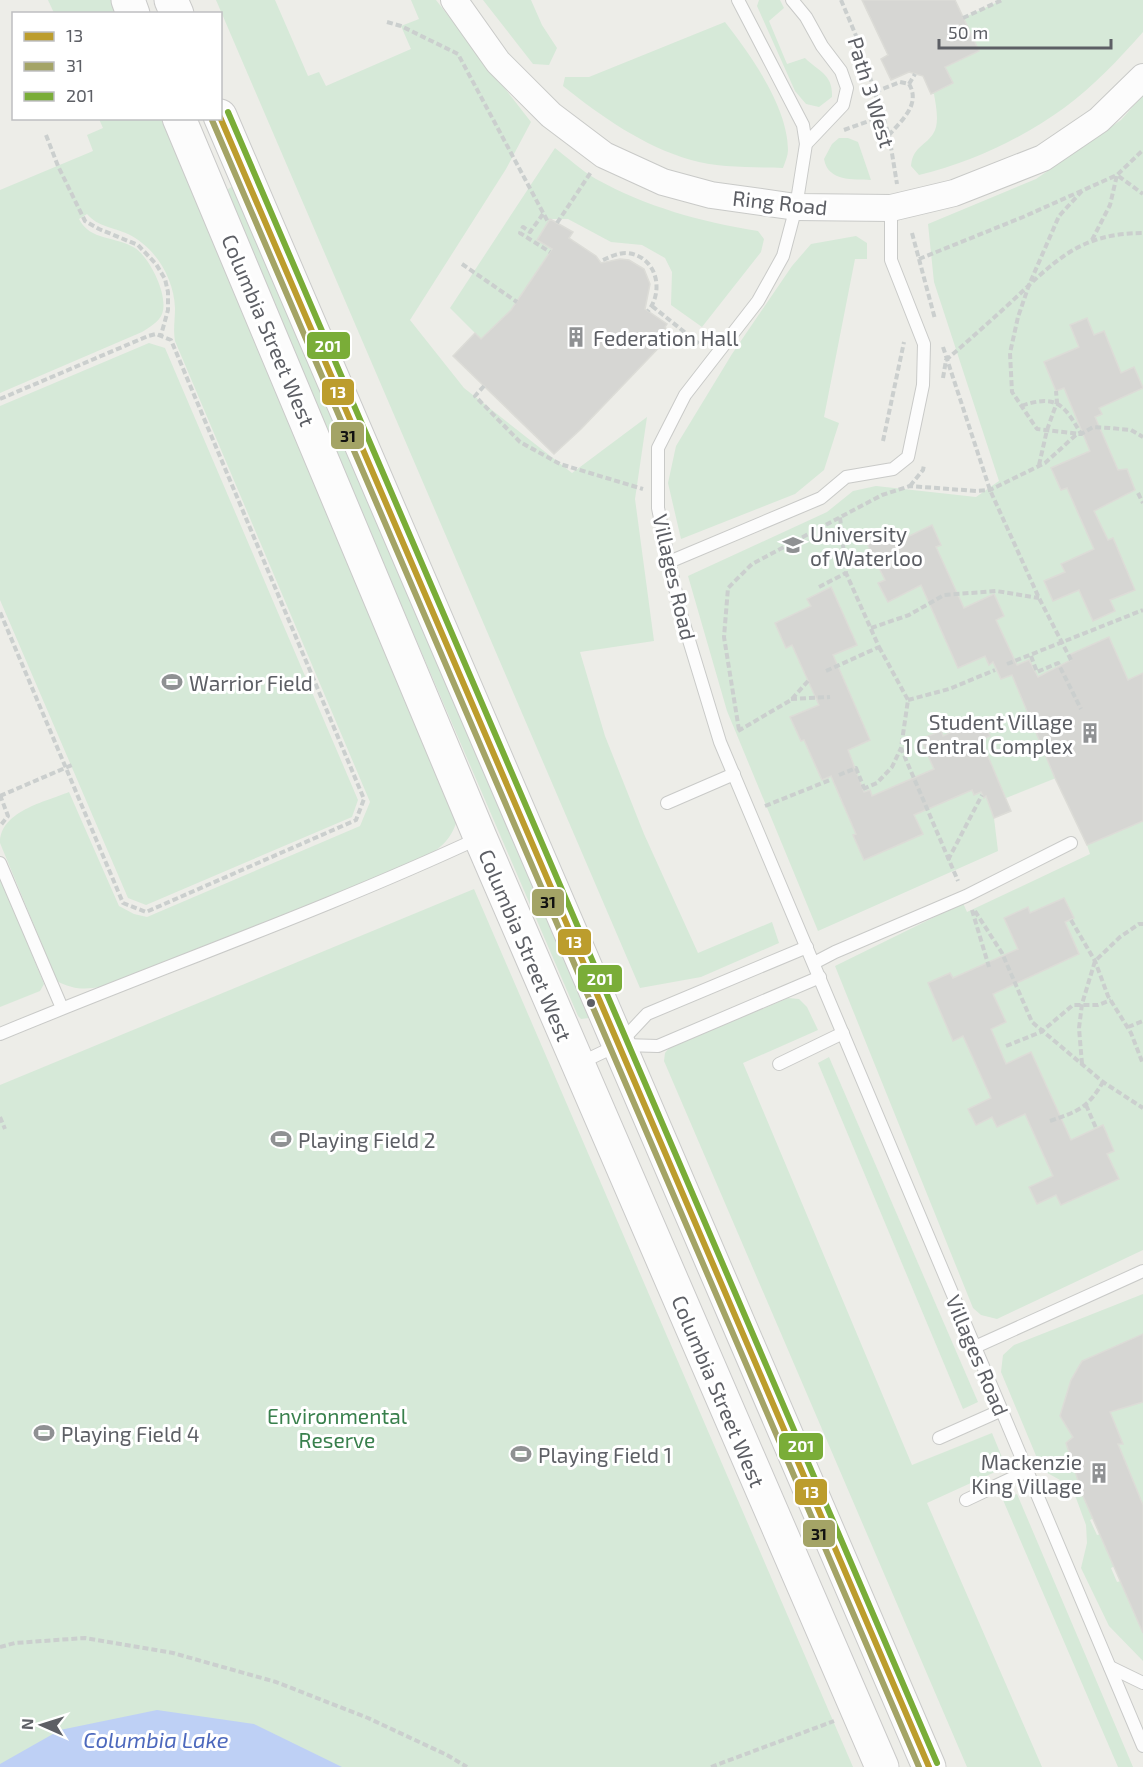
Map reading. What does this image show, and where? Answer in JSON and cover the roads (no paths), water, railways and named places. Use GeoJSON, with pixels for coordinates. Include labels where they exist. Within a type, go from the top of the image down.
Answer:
{"type":"FeatureCollection","features":[{"type":"Feature","properties":{"kind":"main road","name":"Columbia Street West"},"geometry":{"type":"LineString","coordinates":[[181,120],[223,176],[618,1045],[929,1767]]}},
{"type":"Feature","properties":{"kind":"main road","name":"Columbia Street West"},"geometry":{"type":"LineString","coordinates":[[220,120],[223,176],[480,837],[882,1767]]}},
{"type":"Feature","properties":{"kind":"street","name":"Ring Road"},"geometry":{"type":"LineString","coordinates":[[454,0],[498,62],[551,115],[604,155],[663,182],[711,195],[796,207],[894,196],[954,194],[1043,158],[1099,120],[1143,77]]}},
{"type":"Feature","properties":{"kind":"lane"},"geometry":{"type":"LineString","coordinates":[[738,0],[803,125],[806,144]]}},
{"type":"Feature","properties":{"kind":"lane"},"geometry":{"type":"LineString","coordinates":[[792,0],[806,17],[822,46],[841,71],[847,88],[843,105],[806,144]]}},
{"type":"Feature","properties":{"kind":"lane","name":"Villages Road"},"geometry":{"type":"LineString","coordinates":[[806,144],[796,207],[783,256],[758,302],[685,395],[658,448],[658,508],[669,562],[681,614],[720,742],[1143,1746]]}},
{"type":"Feature","properties":{"kind":"lane"},"geometry":{"type":"LineString","coordinates":[[669,562],[821,498],[846,477],[893,469],[908,457],[923,385],[924,344],[891,260],[894,196]]}},
{"type":"Feature","properties":{"kind":"lane"},"geometry":{"type":"LineString","coordinates":[[667,803],[734,774]]}},
{"type":"Feature","properties":{"kind":"lane"},"geometry":{"type":"LineString","coordinates":[[0,1034],[272,928],[437,858],[480,837]]}},
{"type":"Feature","properties":{"kind":"lane"},"geometry":{"type":"LineString","coordinates":[[814,963],[966,896],[1071,843]]}},
{"type":"Feature","properties":{"kind":"lane"},"geometry":{"type":"LineString","coordinates":[[0,862],[62,1008]]}},
{"type":"Feature","properties":{"kind":"lane"},"geometry":{"type":"LineString","coordinates":[[578,1064],[618,1045],[646,1014],[807,947]]}},
{"type":"Feature","properties":{"kind":"lane"},"geometry":{"type":"LineString","coordinates":[[618,1045],[658,1046],[820,977]]}},
{"type":"Feature","properties":{"kind":"lane"},"geometry":{"type":"LineString","coordinates":[[779,1064],[843,1033]]}},
{"type":"Feature","properties":{"kind":"lane"},"geometry":{"type":"LineString","coordinates":[[975,1347],[1143,1270]]}},
{"type":"Feature","properties":{"kind":"lane"},"geometry":{"type":"LineString","coordinates":[[939,1438],[1002,1410]]}},
{"type":"Feature","properties":{"kind":"lane"},"geometry":{"type":"LineString","coordinates":[[966,1500],[1027,1471]]}},
{"type":"Feature","properties":{"kind":"lane"},"geometry":{"type":"LineString","coordinates":[[1110,1667],[1143,1683]]}},
{"type":"Feature","properties":{"kind":"water","name":"Columbia Lake"},"geometry":{"type":"Polygon","coordinates":[[[157,1710],[254,1724],[342,1767],[0,1767],[0,1764],[60,1730],[157,1710]]]}},
{"type":"Feature","properties":{"kind":"place","name":"Federation Hall"},"geometry":{"type":"Point","coordinates":[576,337]}},
{"type":"Feature","properties":{"kind":"place","name":"University of Waterloo"},"geometry":{"type":"Point","coordinates":[793,545]}},
{"type":"Feature","properties":{"kind":"place","name":"Warrior Field"},"geometry":{"type":"Point","coordinates":[172,682]}},
{"type":"Feature","properties":{"kind":"place","name":"Student Village 1 Central Complex"},"geometry":{"type":"Point","coordinates":[1090,733]}},
{"type":"Feature","properties":{"kind":"place","name":"Playing Field 2"},"geometry":{"type":"Point","coordinates":[281,1139]}},
{"type":"Feature","properties":{"kind":"place","name":"Playing Field 4"},"geometry":{"type":"Point","coordinates":[44,1433]}},
{"type":"Feature","properties":{"kind":"place","name":"Playing Field 1"},"geometry":{"type":"Point","coordinates":[521,1454]}},
{"type":"Feature","properties":{"kind":"place","name":"Mackenzie King Village"},"geometry":{"type":"Point","coordinates":[1099,1473]}},
{"type":"Feature","properties":{"kind":"park label","name":"Environmental Reserve"},"geometry":{"type":"Point","coordinates":[337,1427]}}]}
